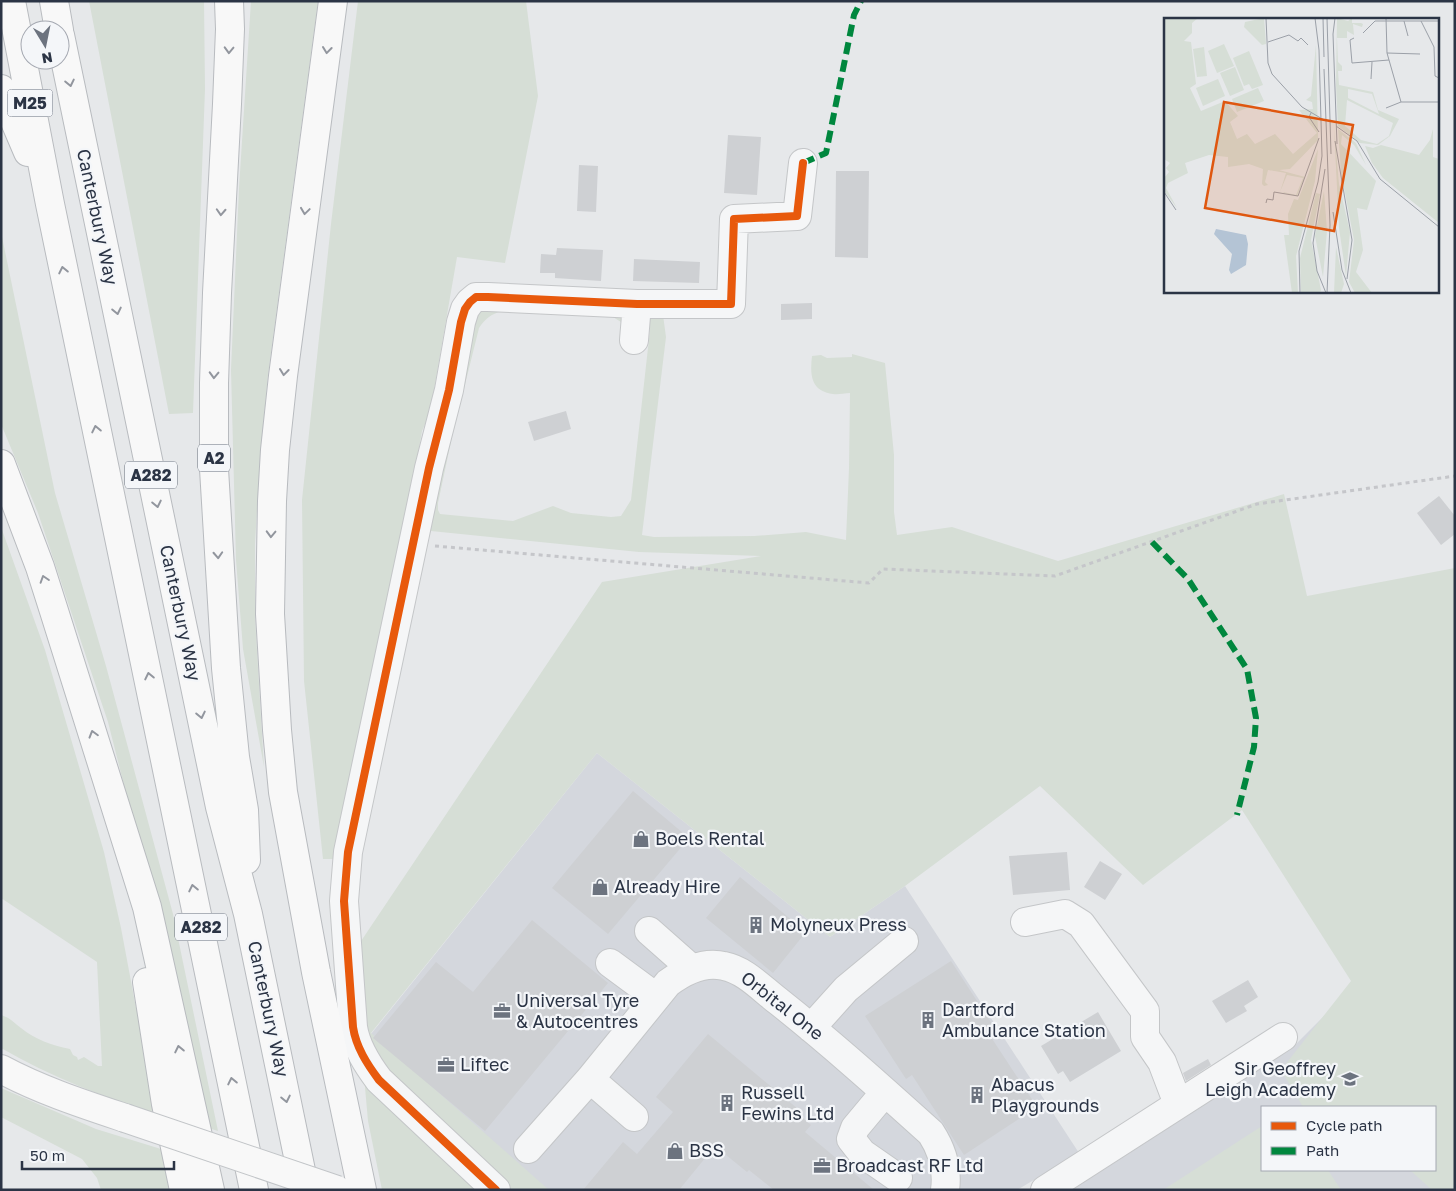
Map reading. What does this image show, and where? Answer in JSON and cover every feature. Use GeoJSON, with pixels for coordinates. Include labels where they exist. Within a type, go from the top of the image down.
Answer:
{"type":"FeatureCollection","features":[{"type":"Feature","properties":{"kind":"main road","name":"M25"},"geometry":{"type":"LineString","coordinates":[[10,1],[50,204]]}},
{"type":"Feature","properties":{"kind":"main road"},"geometry":{"type":"LineString","coordinates":[[54,1],[57,20]]}},
{"type":"Feature","properties":{"kind":"main road","name":"A2"},"geometry":{"type":"LineString","coordinates":[[228,1],[230,29],[217,293],[214,469],[226,668],[235,757],[244,810],[248,914]]}},
{"type":"Feature","properties":{"kind":"main road"},"geometry":{"type":"LineString","coordinates":[[333,1],[284,367],[275,450],[270,614],[276,721],[283,792],[316,972],[362,1190]]}},
{"type":"Feature","properties":{"kind":"main road","name":"Canterbury Way"},"geometry":{"type":"LineString","coordinates":[[67,70],[220,807],[248,914],[305,1190]]}},
{"type":"Feature","properties":{"kind":"main road"},"geometry":{"type":"LineString","coordinates":[[1,89],[50,204]]}},
{"type":"Feature","properties":{"kind":"main road","name":"A282"},"geometry":{"type":"LineString","coordinates":[[50,204],[254,1190]]}},
{"type":"Feature","properties":{"kind":"main road"},"geometry":{"type":"LineString","coordinates":[[1,464],[42,576],[83,699],[106,780],[147,907],[210,1190]]}},
{"type":"Feature","properties":{"kind":"main road"},"geometry":{"type":"LineString","coordinates":[[106,780],[148,988],[166,1104],[184,1190]]}},
{"type":"Feature","properties":{"kind":"main road"},"geometry":{"type":"LineString","coordinates":[[1,1070],[80,1103],[337,1190]]}},
{"type":"Feature","properties":{"kind":"street"},"geometry":{"type":"LineString","coordinates":[[496,1190],[379,1080],[367,1064],[355,1037],[353,1027],[344,900],[348,852],[429,468],[449,390],[458,335],[464,312],[468,304],[476,297],[637,304],[732,304],[734,219],[797,216],[803,163]]}},
{"type":"Feature","properties":{"kind":"street"},"geometry":{"type":"LineString","coordinates":[[634,340],[637,304]]}},
{"type":"Feature","properties":{"kind":"street"},"geometry":{"type":"LineString","coordinates":[[1025,922],[1065,914],[1081,924],[1145,1011],[1145,1037],[1162,1062],[1178,1104]]}},
{"type":"Feature","properties":{"kind":"street"},"geometry":{"type":"LineString","coordinates":[[649,931],[692,969]]}},
{"type":"Feature","properties":{"kind":"street"},"geometry":{"type":"LineString","coordinates":[[811,1028],[846,989],[904,941]]}},
{"type":"Feature","properties":{"kind":"street"},"geometry":{"type":"LineString","coordinates":[[610,963],[656,997]]}},
{"type":"Feature","properties":{"kind":"street","name":"Orbital One"},"geometry":{"type":"LineString","coordinates":[[528,1149],[590,1079],[668,983],[682,973],[692,969],[723,965],[746,976],[811,1028],[931,1132],[940,1147],[945,1165],[945,1190]]}},
{"type":"Feature","properties":{"kind":"street"},"geometry":{"type":"LineString","coordinates":[[1046,1190],[1283,1037]]}},
{"type":"Feature","properties":{"kind":"street"},"geometry":{"type":"LineString","coordinates":[[590,1079],[634,1117]]}},
{"type":"Feature","properties":{"kind":"street"},"geometry":{"type":"LineString","coordinates":[[885,1092],[855,1128],[851,1139],[862,1153],[898,1178]]}},
{"type":"Feature","properties":{"kind":"path"},"geometry":{"type":"LineString","coordinates":[[414,542],[423,545],[869,584],[883,569],[1055,576],[1257,504],[1455,476]]}},
{"type":"Feature","properties":{"kind":"shaded area"},"geometry":{"type":"Polygon","coordinates":[[[89,1],[204,1],[205,89],[193,413],[169,414],[89,1]]]}},
{"type":"Feature","properties":{"kind":"shaded area"},"geometry":{"type":"Polygon","coordinates":[[[251,1],[318,1],[268,375],[260,458],[255,544],[255,617],[264,767],[243,649],[236,560],[231,370],[239,188],[251,1]]]}},
{"type":"Feature","properties":{"kind":"shaded area"},"geometry":{"type":"Polygon","coordinates":[[[358,1],[526,1],[538,96],[505,263],[457,257],[430,413],[422,431],[338,859],[323,859],[304,681],[302,500],[331,224],[358,1]]]}},
{"type":"Feature","properties":{"kind":"shaded area"},"geometry":{"type":"Polygon","coordinates":[[[1,232],[55,493],[106,666],[173,914],[218,1131],[205,1127],[162,935],[108,722],[38,513],[1,424],[1,232]]]}},
{"type":"Feature","properties":{"kind":"shaded area"},"geometry":{"type":"Polygon","coordinates":[[[475,310],[624,310],[631,323],[621,322],[613,317],[502,311],[486,319],[479,328],[452,437],[438,503],[440,514],[513,521],[553,506],[571,513],[611,517],[621,516],[631,500],[650,330],[650,322],[644,321],[646,317],[663,315],[666,337],[642,535],[654,537],[754,536],[806,532],[846,540],[850,393],[835,394],[820,389],[813,381],[811,363],[812,356],[821,355],[827,358],[852,357],[852,354],[885,363],[894,455],[894,512],[897,535],[952,527],[1058,561],[1284,494],[1307,596],[1455,568],[1455,1190],[1432,1190],[1411,1171],[1436,1171],[1436,1106],[1302,1106],[1281,1070],[1351,981],[1242,810],[1143,885],[1040,786],[905,886],[830,937],[597,753],[371,1033],[549,1190],[382,1190],[368,1121],[353,953],[602,582],[761,556],[639,552],[421,530],[475,310]]]}},
{"type":"Feature","properties":{"kind":"shaded area"},"geometry":{"type":"Polygon","coordinates":[[[1,527],[45,650],[104,852],[136,1008],[148,1044],[158,1114],[78,1085],[39,1068],[1,1048],[1,1015],[10,1019],[38,1039],[70,1049],[78,1060],[84,1057],[98,1066],[102,1066],[97,962],[1,898],[1,527]]]}},
{"type":"Feature","properties":{"kind":"shaded area"},"geometry":{"type":"Polygon","coordinates":[[[597,753],[830,937],[905,886],[1079,1153],[1017,1190],[545,1190],[367,1039],[597,753]]]}},
{"type":"Feature","properties":{"kind":"shaded area","name":"Sir Geoffrey Leigh Academy"},"geometry":{"type":"Polygon","coordinates":[[[1455,917],[1455,1190],[1072,1190],[1290,1050],[1352,988],[1455,917]]]}},
{"type":"Feature","properties":{"kind":"shaded area"},"geometry":{"type":"Polygon","coordinates":[[[1,1088],[96,1129],[161,1149],[169,1190],[101,1190],[97,1178],[82,1159],[1,1117],[1,1088]]]}},
{"type":"Feature","properties":{"kind":"shaded area"},"geometry":{"type":"Polygon","coordinates":[[[1261,1127],[1261,1171],[1329,1171],[1341,1190],[1163,1190],[1261,1127]]]}},
{"type":"Feature","properties":{"kind":"building"},"geometry":{"type":"Polygon","coordinates":[[[728,135],[761,137],[757,195],[724,193],[728,135]]]}},
{"type":"Feature","properties":{"kind":"building"},"geometry":{"type":"Polygon","coordinates":[[[579,165],[598,166],[596,212],[577,211],[579,165]]]}},
{"type":"Feature","properties":{"kind":"building"},"geometry":{"type":"Polygon","coordinates":[[[836,171],[869,171],[868,258],[835,257],[836,171]]]}},
{"type":"Feature","properties":{"kind":"building"},"geometry":{"type":"Polygon","coordinates":[[[557,248],[603,250],[601,281],[555,278],[555,273],[540,273],[541,254],[556,255],[557,248]]]}},
{"type":"Feature","properties":{"kind":"building"},"geometry":{"type":"Polygon","coordinates":[[[634,259],[700,262],[699,283],[633,281],[634,259]]]}},
{"type":"Feature","properties":{"kind":"building"},"geometry":{"type":"Polygon","coordinates":[[[812,303],[812,319],[781,320],[781,304],[812,303]]]}},
{"type":"Feature","properties":{"kind":"building"},"geometry":{"type":"Polygon","coordinates":[[[566,411],[571,429],[534,441],[528,422],[566,411]]]}},
{"type":"Feature","properties":{"kind":"building"},"geometry":{"type":"Polygon","coordinates":[[[1439,496],[1455,516],[1455,534],[1441,545],[1417,513],[1439,496]]]}},
{"type":"Feature","properties":{"kind":"building"},"geometry":{"type":"Polygon","coordinates":[[[633,791],[689,838],[608,934],[552,888],[633,791]]]}},
{"type":"Feature","properties":{"kind":"building"},"geometry":{"type":"Polygon","coordinates":[[[1067,852],[1070,890],[1013,895],[1009,856],[1067,852]]]}},
{"type":"Feature","properties":{"kind":"building"},"geometry":{"type":"Polygon","coordinates":[[[1100,861],[1122,874],[1105,900],[1084,887],[1100,861]]]}},
{"type":"Feature","properties":{"kind":"building","name":"Molyneux Press"},"geometry":{"type":"Polygon","coordinates":[[[740,877],[806,932],[773,973],[706,918],[740,877]]]}},
{"type":"Feature","properties":{"kind":"building","name":"Universal Tyre & Autocentres"},"geometry":{"type":"Polygon","coordinates":[[[532,920],[608,983],[485,1131],[373,1038],[436,962],[473,992],[532,920]]]}},
{"type":"Feature","properties":{"kind":"building"},"geometry":{"type":"Polygon","coordinates":[[[951,961],[992,1024],[985,1028],[1037,1107],[964,1155],[912,1075],[906,1079],[865,1016],[951,961]]]}},
{"type":"Feature","properties":{"kind":"building"},"geometry":{"type":"Polygon","coordinates":[[[1248,980],[1258,997],[1244,1006],[1247,1011],[1226,1023],[1212,1001],[1248,980]]]}},
{"type":"Feature","properties":{"kind":"building"},"geometry":{"type":"Polygon","coordinates":[[[1098,1012],[1121,1051],[1070,1082],[1063,1071],[1058,1074],[1041,1046],[1098,1012]]]}},
{"type":"Feature","properties":{"kind":"building"},"geometry":{"type":"Polygon","coordinates":[[[708,1034],[798,1109],[796,1112],[811,1125],[805,1132],[874,1190],[774,1190],[749,1170],[747,1172],[715,1146],[679,1190],[583,1190],[623,1142],[637,1154],[673,1112],[656,1097],[708,1034]]]}},
{"type":"Feature","properties":{"kind":"building"},"geometry":{"type":"Polygon","coordinates":[[[1208,1059],[1211,1065],[1186,1081],[1183,1073],[1208,1059]]]}},
{"type":"Feature","properties":{"kind":"marked path"},"geometry":{"type":"LineString","coordinates":[[803,163],[826,153],[854,15],[861,1]]}},
{"type":"Feature","properties":{"kind":"marked path"},"geometry":{"type":"LineString","coordinates":[[1152,542],[1188,579],[1247,669],[1256,718],[1254,747],[1237,815]]}},
{"type":"Feature","properties":{"kind":"cycle path"},"geometry":{"type":"LineString","coordinates":[[496,1190],[379,1080],[363,1055],[353,1027],[344,901],[348,852],[429,468],[449,390],[461,322],[465,309],[476,297],[637,304],[731,304],[734,219],[797,216],[803,163]]}},
{"type":"Feature","properties":{"kind":"place","name":"Boels Rental"},"geometry":{"type":"Point","coordinates":[641,839]}},
{"type":"Feature","properties":{"kind":"place","name":"Already Hire"},"geometry":{"type":"Point","coordinates":[600,887]}},
{"type":"Feature","properties":{"kind":"place","name":"Molyneux Press"},"geometry":{"type":"Point","coordinates":[756,925]}},
{"type":"Feature","properties":{"kind":"place","name":"Universal Tyre & Autocentres"},"geometry":{"type":"Point","coordinates":[502,1011]}},
{"type":"Feature","properties":{"kind":"place","name":"Dartford Ambulance Station"},"geometry":{"type":"Point","coordinates":[928,1020]}},
{"type":"Feature","properties":{"kind":"place","name":"Liftec"},"geometry":{"type":"Point","coordinates":[446,1065]}},
{"type":"Feature","properties":{"kind":"place","name":"Sir Geoffrey Leigh Academy"},"geometry":{"type":"Point","coordinates":[1350,1079]}},
{"type":"Feature","properties":{"kind":"place","name":"Abacus Playgrounds"},"geometry":{"type":"Point","coordinates":[977,1095]}},
{"type":"Feature","properties":{"kind":"place","name":"Russell Fewins Ltd"},"geometry":{"type":"Point","coordinates":[727,1103]}},
{"type":"Feature","properties":{"kind":"place","name":"BSS"},"geometry":{"type":"Point","coordinates":[675,1151]}},
{"type":"Feature","properties":{"kind":"place","name":"Broadcast RF Ltd"},"geometry":{"type":"Point","coordinates":[822,1166]}}]}
